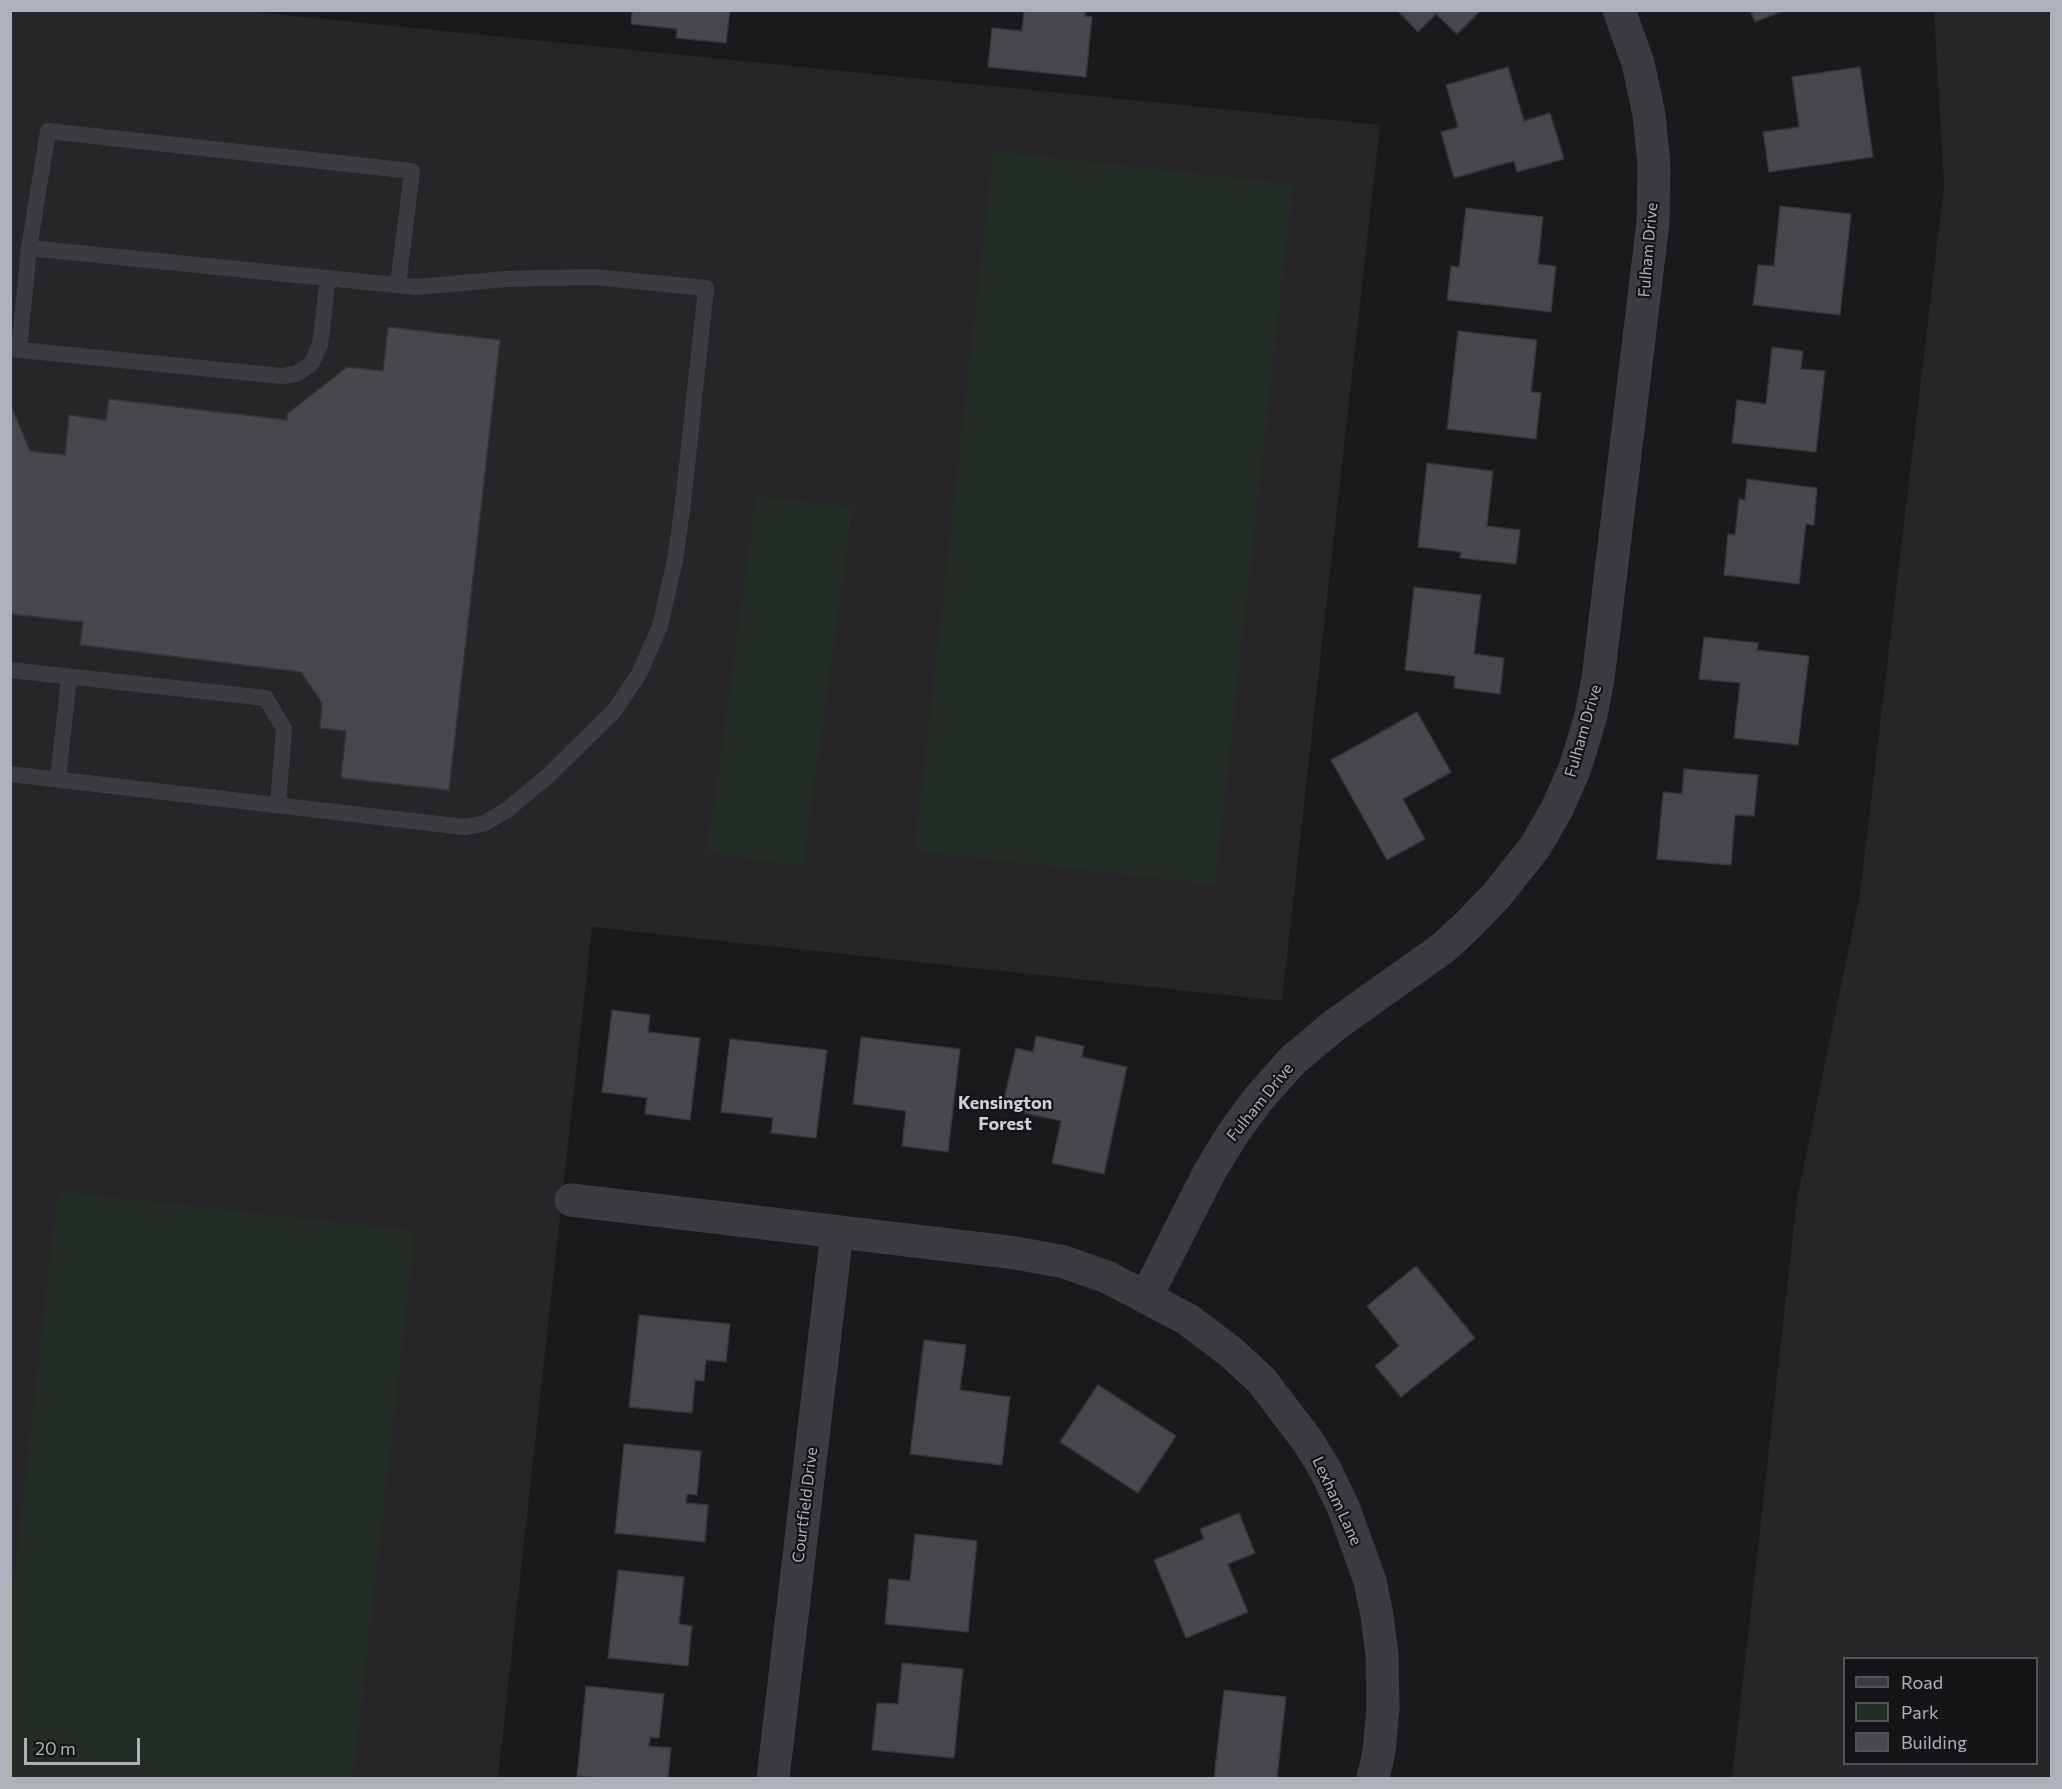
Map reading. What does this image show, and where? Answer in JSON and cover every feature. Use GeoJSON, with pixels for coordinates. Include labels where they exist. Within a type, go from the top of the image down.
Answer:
{"type":"FeatureCollection","features":[{"type":"Feature","properties":{"kind":"street","name":"Fulham Drive"},"geometry":{"type":"LineString","coordinates":[[1146,1296],[1210,1171],[1234,1132],[1259,1098],[1293,1060],[1336,1024],[1443,948],[1496,896],[1535,847],[1557,809],[1575,768],[1590,719],[1598,679],[1653,222],[1654,165],[1649,114],[1638,63],[1620,10]]}},
{"type":"Feature","properties":{"kind":"street"},"geometry":{"type":"LineString","coordinates":[[571,1200],[1016,1253],[1064,1262],[1107,1277],[1146,1296]]}},
{"type":"Feature","properties":{"kind":"street","name":"Courtfield Drive"},"geometry":{"type":"LineString","coordinates":[[773,1779],[837,1232]]}},
{"type":"Feature","properties":{"kind":"street","name":"Lexham Lane"},"geometry":{"type":"LineString","coordinates":[[1146,1296],[1187,1318],[1232,1353],[1262,1381],[1307,1440],[1326,1471],[1344,1509],[1370,1581],[1382,1655],[1383,1707],[1379,1752],[1373,1779]]}},
{"type":"Feature","properties":{"kind":"lane"},"geometry":{"type":"LineString","coordinates":[[328,278],[320,345],[311,364],[296,374],[271,375],[15,349],[48,131],[412,171],[398,285]]}},
{"type":"Feature","properties":{"kind":"lane"},"geometry":{"type":"LineString","coordinates":[[10,774],[464,827],[483,824],[507,810],[550,774],[614,711],[639,674],[660,626],[675,560],[683,503],[706,288],[594,277],[506,279],[416,287],[29,248]]}},
{"type":"Feature","properties":{"kind":"lane"},"geometry":{"type":"LineString","coordinates":[[10,670],[266,698],[284,729],[278,804]]}},
{"type":"Feature","properties":{"kind":"lane"},"geometry":{"type":"LineString","coordinates":[[58,779],[69,677]]}},
{"type":"Feature","properties":{"kind":"shaded area"},"geometry":{"type":"Polygon","coordinates":[[[11,11],[244,11],[1380,125],[1282,1001],[592,927],[498,1778],[11,1778],[11,11]]]}},
{"type":"Feature","properties":{"kind":"shaded area"},"geometry":{"type":"Polygon","coordinates":[[[1934,11],[2051,11],[2051,1778],[1732,1778],[1797,1199],[1860,894],[1944,186],[1934,11]]]}},
{"type":"Feature","properties":{"kind":"green space"},"geometry":{"type":"Polygon","coordinates":[[[993,151],[1293,184],[1215,885],[915,851],[993,151]]]}},
{"type":"Feature","properties":{"kind":"green space"},"geometry":{"type":"Polygon","coordinates":[[[756,496],[853,507],[803,866],[707,853],[756,496]]]}},
{"type":"Feature","properties":{"kind":"green space"},"geometry":{"type":"Polygon","coordinates":[[[58,1191],[415,1231],[353,1778],[11,1778],[11,1605],[58,1191]]]}},
{"type":"Feature","properties":{"kind":"building"},"geometry":{"type":"Polygon","coordinates":[[[632,10],[730,10],[726,43],[676,38],[677,29],[631,24],[632,10]]]}},
{"type":"Feature","properties":{"kind":"building"},"geometry":{"type":"Polygon","coordinates":[[[1024,10],[1086,10],[1085,16],[1092,17],[1086,77],[988,67],[992,28],[1022,31],[1024,10]]]}},
{"type":"Feature","properties":{"kind":"building"},"geometry":{"type":"Polygon","coordinates":[[[1397,10],[1481,10],[1457,34],[1436,14],[1418,32],[1397,10]]]}},
{"type":"Feature","properties":{"kind":"building"},"geometry":{"type":"Polygon","coordinates":[[[1750,10],[1785,10],[1755,22],[1750,10]]]}},
{"type":"Feature","properties":{"kind":"building"},"geometry":{"type":"Polygon","coordinates":[[[1508,67],[1524,121],[1550,113],[1564,159],[1517,172],[1514,161],[1454,178],[1441,132],[1458,127],[1446,85],[1508,67]]]}},
{"type":"Feature","properties":{"kind":"building"},"geometry":{"type":"Polygon","coordinates":[[[1860,67],[1873,157],[1769,172],[1763,132],[1799,127],[1792,77],[1860,67]]]}},
{"type":"Feature","properties":{"kind":"building"},"geometry":{"type":"Polygon","coordinates":[[[1780,206],[1851,214],[1840,315],[1753,305],[1758,265],[1774,266],[1780,206]]]}},
{"type":"Feature","properties":{"kind":"building"},"geometry":{"type":"Polygon","coordinates":[[[1466,208],[1543,217],[1538,264],[1556,266],[1551,312],[1447,300],[1451,266],[1459,267],[1466,208]]]}},
{"type":"Feature","properties":{"kind":"building"},"geometry":{"type":"Polygon","coordinates":[[[388,327],[500,340],[449,790],[341,778],[346,731],[320,728],[322,703],[301,672],[80,645],[83,622],[10,614],[10,403],[30,451],[65,455],[69,415],[106,420],[109,399],[287,420],[287,414],[347,367],[383,371],[388,327]]]}},
{"type":"Feature","properties":{"kind":"building"},"geometry":{"type":"Polygon","coordinates":[[[1458,331],[1537,340],[1531,392],[1541,393],[1536,439],[1447,429],[1458,331]]]}},
{"type":"Feature","properties":{"kind":"building"},"geometry":{"type":"Polygon","coordinates":[[[1772,347],[1803,351],[1801,369],[1825,371],[1816,452],[1732,443],[1737,400],[1766,404],[1772,347]]]}},
{"type":"Feature","properties":{"kind":"building"},"geometry":{"type":"Polygon","coordinates":[[[1427,463],[1493,471],[1487,526],[1520,530],[1516,564],[1460,558],[1461,552],[1418,547],[1427,463]]]}},
{"type":"Feature","properties":{"kind":"building"},"geometry":{"type":"Polygon","coordinates":[[[1747,479],[1817,488],[1814,525],[1806,524],[1799,584],[1724,575],[1728,534],[1735,535],[1739,499],[1745,500],[1747,479]]]}},
{"type":"Feature","properties":{"kind":"building"},"geometry":{"type":"Polygon","coordinates":[[[1414,587],[1481,595],[1474,654],[1504,658],[1500,694],[1454,688],[1455,676],[1405,670],[1414,587]]]}},
{"type":"Feature","properties":{"kind":"building"},"geometry":{"type":"Polygon","coordinates":[[[1704,637],[1758,643],[1757,650],[1809,656],[1798,745],[1734,738],[1740,683],[1699,679],[1704,637]]]}},
{"type":"Feature","properties":{"kind":"building"},"geometry":{"type":"Polygon","coordinates":[[[1417,712],[1451,772],[1403,799],[1425,839],[1387,860],[1331,760],[1417,712]]]}},
{"type":"Feature","properties":{"kind":"building"},"geometry":{"type":"Polygon","coordinates":[[[1684,769],[1758,775],[1754,816],[1735,815],[1731,865],[1657,859],[1663,792],[1682,794],[1684,769]]]}},
{"type":"Feature","properties":{"kind":"building"},"geometry":{"type":"Polygon","coordinates":[[[612,1010],[650,1015],[648,1032],[700,1038],[690,1120],[645,1114],[647,1098],[602,1092],[612,1010]]]}},
{"type":"Feature","properties":{"kind":"building"},"geometry":{"type":"Polygon","coordinates":[[[1036,1036],[1084,1046],[1082,1057],[1127,1067],[1104,1174],[1052,1163],[1061,1121],[1002,1108],[1016,1048],[1033,1052],[1036,1036]]]}},
{"type":"Feature","properties":{"kind":"building"},"geometry":{"type":"Polygon","coordinates":[[[861,1037],[960,1049],[948,1152],[902,1146],[906,1111],[853,1104],[861,1037]]]}},
{"type":"Feature","properties":{"kind":"building"},"geometry":{"type":"Polygon","coordinates":[[[730,1039],[827,1050],[816,1138],[771,1133],[773,1118],[721,1112],[730,1039]]]}},
{"type":"Feature","properties":{"kind":"building"},"geometry":{"type":"Polygon","coordinates":[[[1416,1266],[1475,1338],[1401,1397],[1375,1366],[1399,1346],[1367,1306],[1416,1266]]]}},
{"type":"Feature","properties":{"kind":"building"},"geometry":{"type":"Polygon","coordinates":[[[639,1315],[730,1324],[726,1362],[706,1360],[704,1381],[695,1380],[692,1413],[629,1407],[639,1315]]]}},
{"type":"Feature","properties":{"kind":"building"},"geometry":{"type":"Polygon","coordinates":[[[924,1340],[966,1345],[960,1390],[1010,1397],[1002,1465],[910,1454],[924,1340]]]}},
{"type":"Feature","properties":{"kind":"building"},"geometry":{"type":"Polygon","coordinates":[[[1098,1385],[1176,1436],[1138,1493],[1060,1442],[1098,1385]]]}},
{"type":"Feature","properties":{"kind":"building"},"geometry":{"type":"Polygon","coordinates":[[[624,1444],[701,1451],[697,1495],[687,1494],[686,1503],[708,1505],[705,1542],[615,1533],[624,1444]]]}},
{"type":"Feature","properties":{"kind":"building"},"geometry":{"type":"Polygon","coordinates":[[[1239,1513],[1255,1553],[1228,1564],[1248,1612],[1186,1638],[1154,1560],[1204,1539],[1200,1529],[1239,1513]]]}},
{"type":"Feature","properties":{"kind":"building"},"geometry":{"type":"Polygon","coordinates":[[[915,1534],[977,1541],[968,1632],[885,1624],[889,1579],[910,1581],[915,1534]]]}},
{"type":"Feature","properties":{"kind":"building"},"geometry":{"type":"Polygon","coordinates":[[[618,1570],[684,1577],[679,1624],[692,1626],[688,1666],[608,1658],[618,1570]]]}},
{"type":"Feature","properties":{"kind":"building"},"geometry":{"type":"Polygon","coordinates":[[[902,1663],[963,1669],[954,1758],[872,1750],[877,1703],[898,1704],[902,1663]]]}},
{"type":"Feature","properties":{"kind":"building"},"geometry":{"type":"Polygon","coordinates":[[[586,1686],[664,1694],[659,1738],[650,1737],[649,1746],[671,1748],[668,1778],[577,1776],[586,1686]]]}},
{"type":"Feature","properties":{"kind":"building"},"geometry":{"type":"Polygon","coordinates":[[[1224,1690],[1286,1697],[1277,1778],[1214,1778],[1224,1690]]]}},
{"type":"Feature","properties":{"kind":"district","name":"Kensington Forest"},"geometry":{"type":"Point","coordinates":[1005,1113]}}]}
